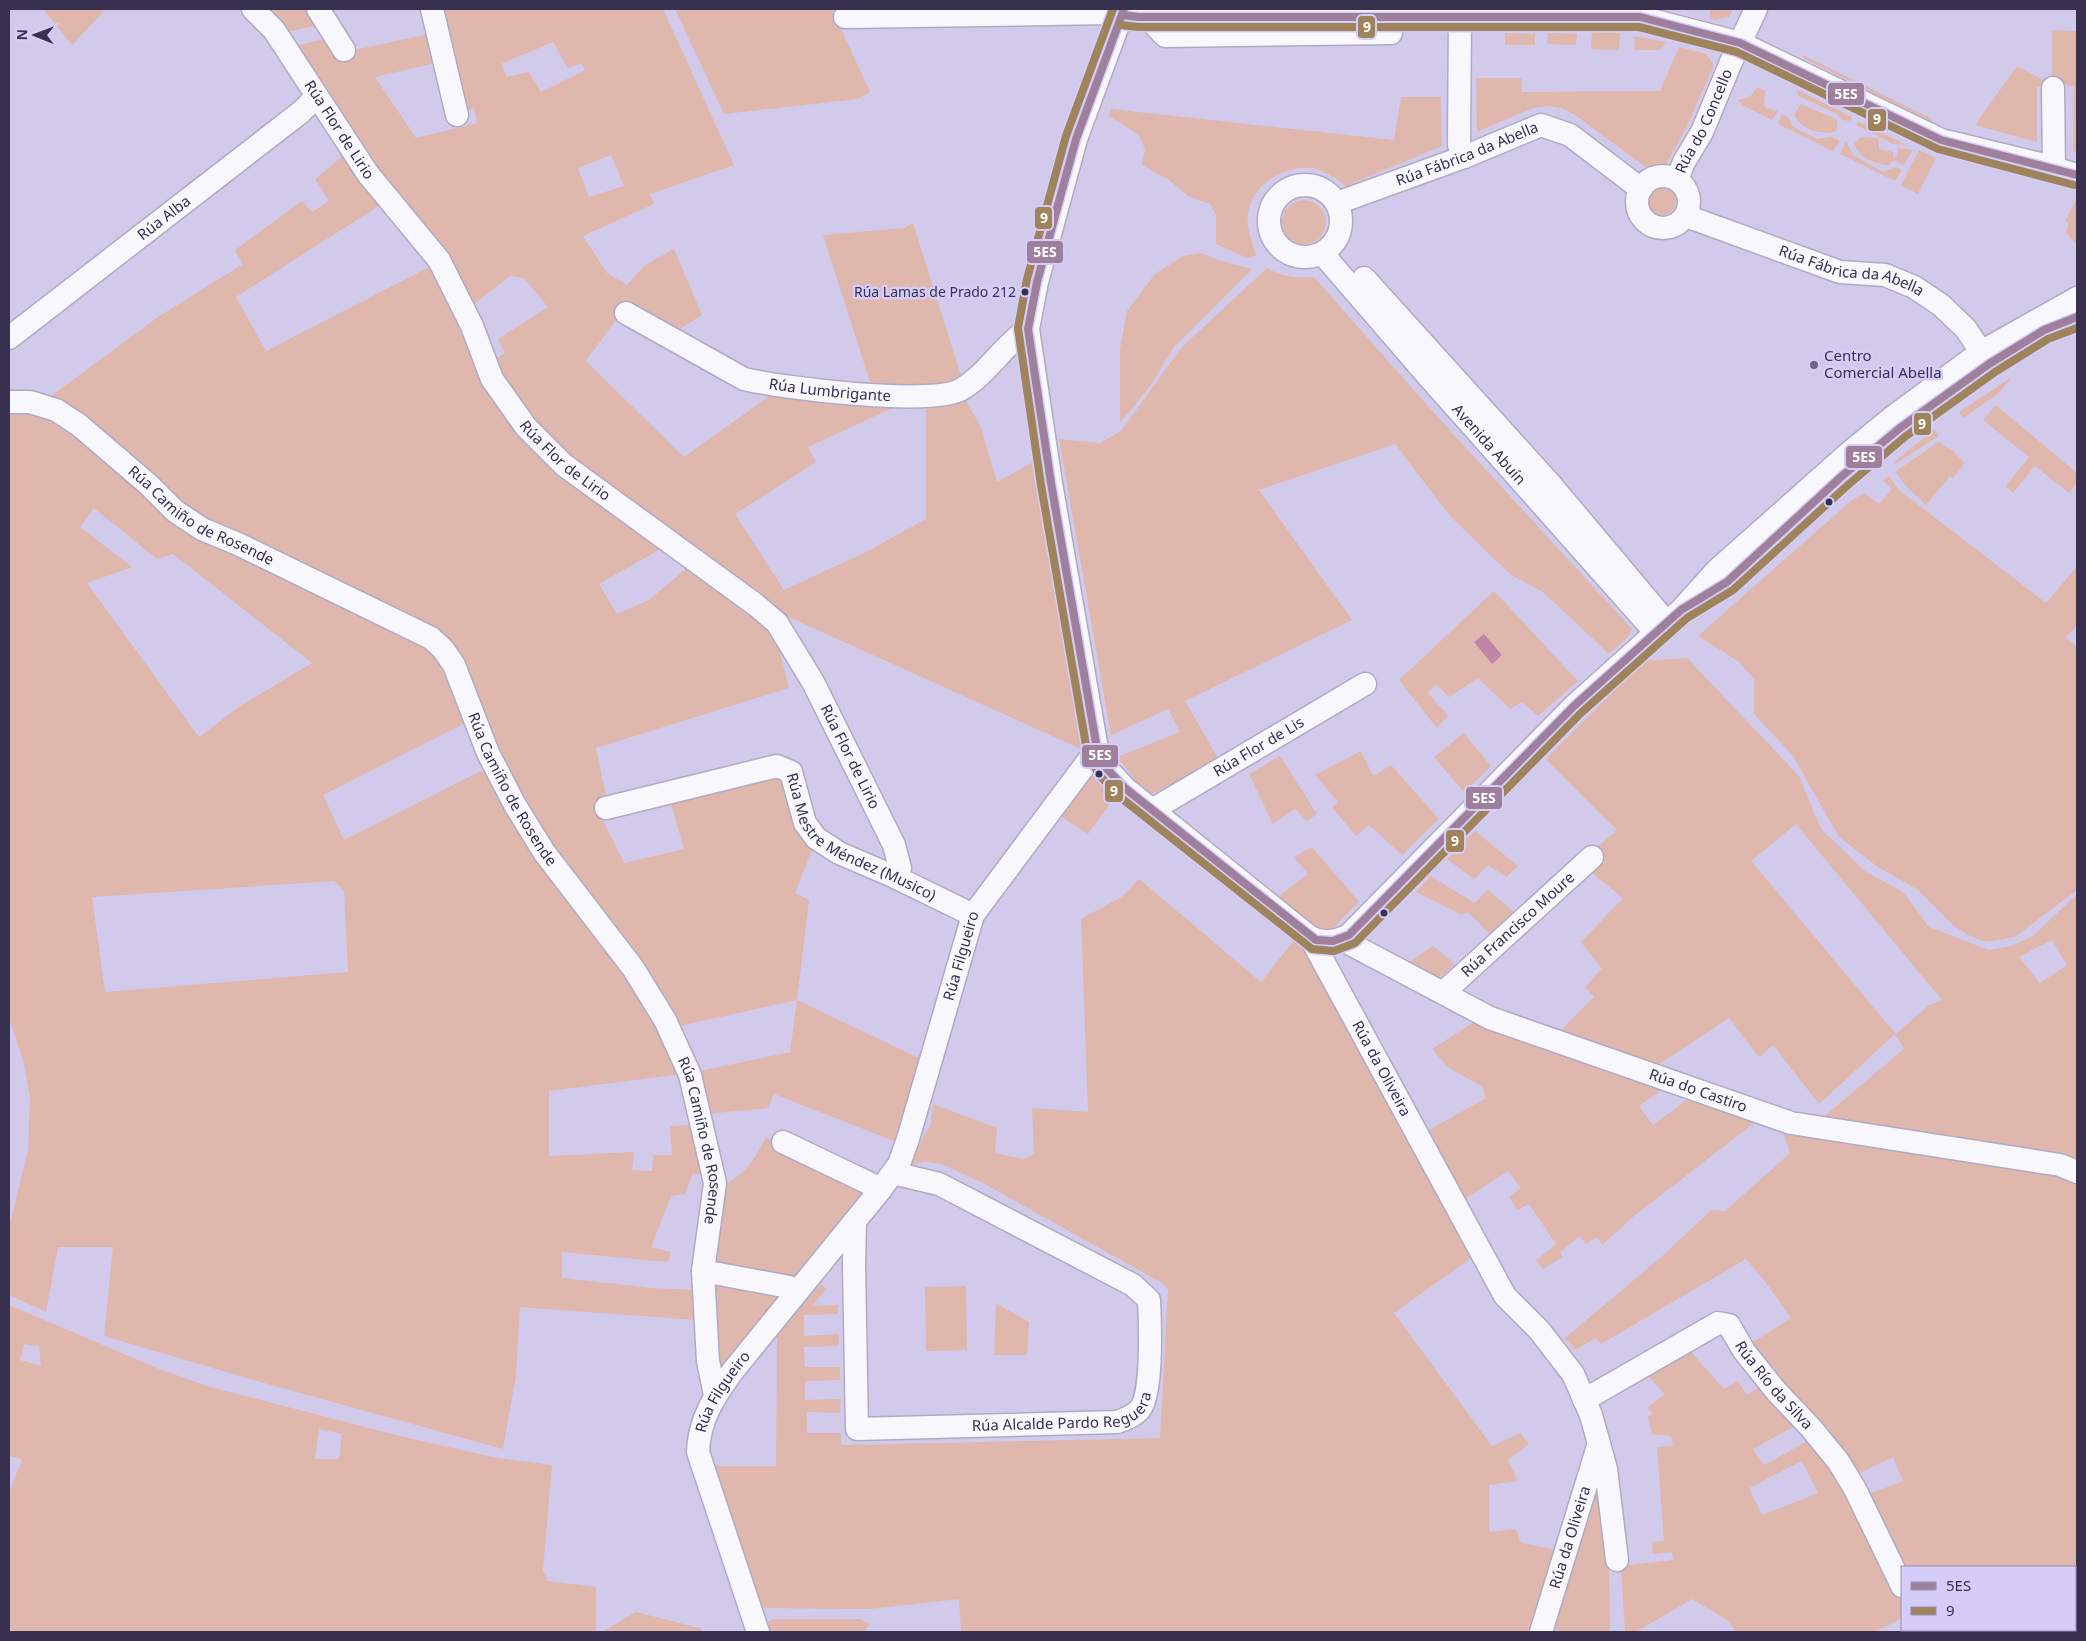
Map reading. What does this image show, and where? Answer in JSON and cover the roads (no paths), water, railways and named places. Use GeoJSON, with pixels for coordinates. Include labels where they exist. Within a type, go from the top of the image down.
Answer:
{"type":"FeatureCollection","features":[{"type":"Feature","properties":{"kind":"street","name":"Rúa Flor de Lirio"},"geometry":{"type":"LineString","coordinates":[[253,9],[274,30],[368,174],[439,260],[472,326],[492,379],[526,427],[564,465],[756,605],[777,623],[813,682],[894,846],[900,868],[895,877]]}},
{"type":"Feature","properties":{"kind":"street"},"geometry":{"type":"LineString","coordinates":[[318,9],[344,50]]}},
{"type":"Feature","properties":{"kind":"street"},"geometry":{"type":"LineString","coordinates":[[432,9],[457,115]]}},
{"type":"Feature","properties":{"kind":"street","name":"Rúa do Concello"},"geometry":{"type":"LineString","coordinates":[[1677,180],[1684,162],[1702,132],[1756,9]]}},
{"type":"Feature","properties":{"kind":"street"},"geometry":{"type":"LineString","coordinates":[[1097,750],[1051,483],[1028,329],[1036,282],[1076,139],[1123,12]]}},
{"type":"Feature","properties":{"kind":"street"},"geometry":{"type":"LineString","coordinates":[[845,17],[1123,12],[1146,17],[1640,17],[1740,43],[1941,140],[2077,175]]}},
{"type":"Feature","properties":{"kind":"street"},"geometry":{"type":"LineString","coordinates":[[1452,18],[1459,145],[1464,157]]}},
{"type":"Feature","properties":{"kind":"street"},"geometry":{"type":"LineString","coordinates":[[2053,88],[2054,168]]}},
{"type":"Feature","properties":{"kind":"street","name":"Rúa Alba"},"geometry":{"type":"LineString","coordinates":[[9,338],[301,112],[317,96]]}},
{"type":"Feature","properties":{"kind":"street","name":"Rúa Fábrica da Abella"},"geometry":{"type":"LineString","coordinates":[[1337,203],[1464,157],[1541,125],[1570,134],[1641,189]]}},
{"type":"Feature","properties":{"kind":"street"},"geometry":{"type":"LineString","coordinates":[[1664,176],[1677,180],[1686,190],[1690,203],[1686,216],[1676,226],[1663,229],[1650,225],[1640,215],[1637,202],[1641,189],[1651,180],[1664,176]]}},
{"type":"Feature","properties":{"kind":"street"},"geometry":{"type":"LineString","coordinates":[[1306,184],[1324,190],[1337,203],[1341,217],[1340,232],[1328,249],[1304,257],[1286,252],[1273,238],[1268,220],[1274,202],[1287,189],[1306,184]]}},
{"type":"Feature","properties":{"kind":"street","name":"Rúa Fábrica da Abella"},"geometry":{"type":"LineString","coordinates":[[1686,216],[1840,272],[1885,275],[1914,287],[1941,305],[1966,329],[1985,358]]}},
{"type":"Feature","properties":{"kind":"street","name":"Avenida Abuín"},"geometry":{"type":"LineString","coordinates":[[1328,249],[1428,376],[1668,622]]}},
{"type":"Feature","properties":{"kind":"street","name":"Rúa Lumbrigante"},"geometry":{"type":"LineString","coordinates":[[626,313],[744,379],[826,391],[898,395],[927,396],[957,391],[976,380],[1003,349],[1028,329]]}},
{"type":"Feature","properties":{"kind":"street"},"geometry":{"type":"LineString","coordinates":[[1310,937],[1321,942],[1341,940],[1349,935],[1574,706],[1624,659],[1668,622],[1716,571],[1767,528],[1850,452],[1894,416],[1985,358],[2077,313]]}},
{"type":"Feature","properties":{"kind":"street","name":"Rúa Camiño de Rosende"},"geometry":{"type":"LineString","coordinates":[[9,402],[30,402],[56,410],[79,425],[149,485],[175,511],[202,529],[238,544],[431,638],[443,649],[454,665],[488,753],[515,805],[544,852],[632,968],[665,1020],[690,1076],[715,1182],[703,1271],[708,1362],[715,1395]]}},
{"type":"Feature","properties":{"kind":"street","name":"Rúa Flor de Lis"},"geometry":{"type":"LineString","coordinates":[[1152,810],[1365,684]]}},
{"type":"Feature","properties":{"kind":"street","name":"Rúa da Oliveira"},"geometry":{"type":"LineString","coordinates":[[1097,750],[1107,769],[1126,789],[1310,937],[1505,1296],[1539,1330],[1573,1374],[1591,1415],[1606,1469],[1617,1560]]}},
{"type":"Feature","properties":{"kind":"street","name":"Rúa Filgueiro"},"geometry":{"type":"LineString","coordinates":[[758,1632],[698,1452],[698,1436],[708,1407],[715,1395],[899,1164],[908,1139],[973,915],[1097,750]]}},
{"type":"Feature","properties":{"kind":"street","name":"Rúa Mestre Méndez (Musico)"},"geometry":{"type":"LineString","coordinates":[[606,808],[777,766],[792,772],[805,824],[816,838],[839,853],[895,877],[973,915]]}},
{"type":"Feature","properties":{"kind":"street","name":"Rúa Francisco Moure"},"geometry":{"type":"LineString","coordinates":[[1444,992],[1592,857]]}},
{"type":"Feature","properties":{"kind":"street","name":"Rúa do Castiro"},"geometry":{"type":"LineString","coordinates":[[1341,940],[1444,992],[1490,1018],[1791,1123],[2060,1164],[2077,1172]]}},
{"type":"Feature","properties":{"kind":"street"},"geometry":{"type":"LineString","coordinates":[[783,1142],[887,1181]]}},
{"type":"Feature","properties":{"kind":"street","name":"Rúa Alcalde Pardo Reguera"},"geometry":{"type":"LineString","coordinates":[[855,1221],[854,1265],[858,1429],[1117,1422],[1134,1415],[1142,1407],[1147,1388],[1149,1300],[1133,1284],[939,1184],[887,1181]]}},
{"type":"Feature","properties":{"kind":"street"},"geometry":{"type":"LineString","coordinates":[[703,1271],[790,1287],[796,1292]]}},
{"type":"Feature","properties":{"kind":"street","name":"Rúa Río da Silva"},"geometry":{"type":"LineString","coordinates":[[1584,1400],[1718,1323],[1729,1325],[1744,1351],[1765,1378],[1811,1428],[1838,1461],[1855,1488],[1901,1584]]}},
{"type":"Feature","properties":{"kind":"street","name":"Rúa da Oliveira"},"geometry":{"type":"LineString","coordinates":[[1541,1632],[1599,1443]]}},
{"type":"Feature","properties":{"kind":"place","name":"Rúa Lamas de Prado 212"},"geometry":{"type":"Point","coordinates":[1025,292]}},
{"type":"Feature","properties":{"kind":"place","name":"Centro Comercial Abella"},"geometry":{"type":"Point","coordinates":[1814,365]}}]}
